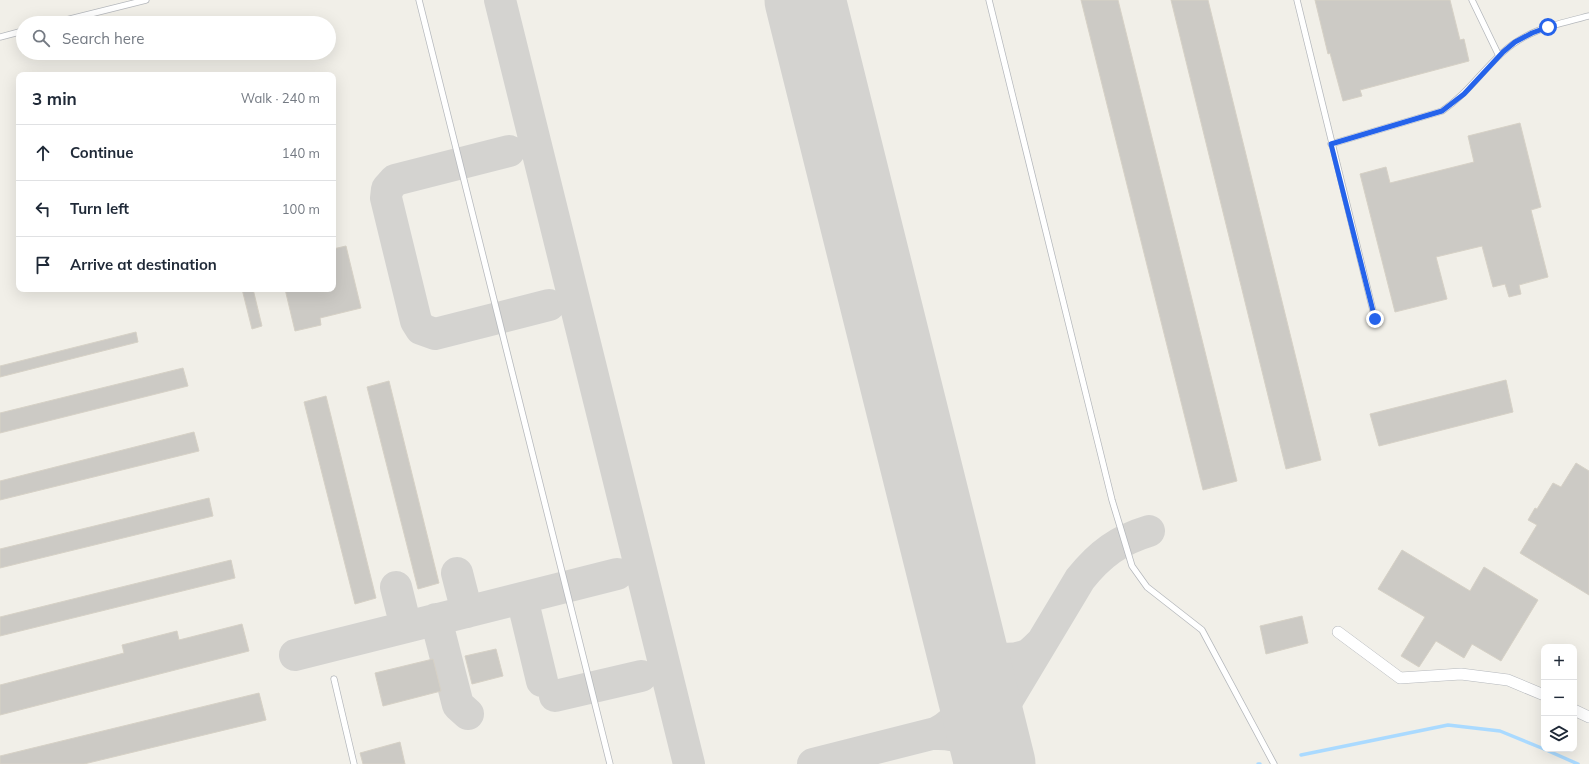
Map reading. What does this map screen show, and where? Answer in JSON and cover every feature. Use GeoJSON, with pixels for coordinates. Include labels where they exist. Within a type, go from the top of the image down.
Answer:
{"type":"FeatureCollection","features":[{"type":"Feature","properties":{"kind":"street"},"geometry":{"type":"LineString","coordinates":[[1338,632],[1400,678],[1461,674],[1508,680],[1541,694]]}},
{"type":"Feature","properties":{"kind":"street"},"geometry":{"type":"LineString","coordinates":[[1577,712],[1589,718]]}},
{"type":"Feature","properties":{"kind":"lane"},"geometry":{"type":"LineString","coordinates":[[82,16],[146,0]]}},
{"type":"Feature","properties":{"kind":"lane"},"geometry":{"type":"LineString","coordinates":[[419,0],[610,764]]}},
{"type":"Feature","properties":{"kind":"lane"},"geometry":{"type":"LineString","coordinates":[[989,0],[1112,500],[1132,566],[1147,587],[1202,630],[1274,764]]}},
{"type":"Feature","properties":{"kind":"lane"},"geometry":{"type":"LineString","coordinates":[[1297,0],[1375,319]]}},
{"type":"Feature","properties":{"kind":"lane"},"geometry":{"type":"LineString","coordinates":[[1472,0],[1499,56]]}},
{"type":"Feature","properties":{"kind":"lane"},"geometry":{"type":"LineString","coordinates":[[1331,144],[1442,111],[1464,94],[1499,56],[1515,42],[1548,27],[1589,16]]}},
{"type":"Feature","properties":{"kind":"lane"},"geometry":{"type":"LineString","coordinates":[[0,37],[16,33]]}},
{"type":"Feature","properties":{"kind":"lane"},"geometry":{"type":"LineString","coordinates":[[334,679],[354,764]]}},
{"type":"Feature","properties":{"kind":"building"},"geometry":{"type":"Polygon","coordinates":[[[1081,0],[1118,0],[1237,481],[1203,490],[1081,0]]]}},
{"type":"Feature","properties":{"kind":"building"},"geometry":{"type":"Polygon","coordinates":[[[1171,0],[1208,0],[1321,460],[1286,469],[1171,0]]]}},
{"type":"Feature","properties":{"kind":"building"},"geometry":{"type":"Polygon","coordinates":[[[1315,0],[1450,0],[1460,40],[1464,39],[1469,61],[1360,90],[1362,96],[1343,101],[1330,53],[1328,54],[1315,0]]]}},
{"type":"Feature","properties":{"kind":"building"},"geometry":{"type":"Polygon","coordinates":[[[1520,123],[1541,207],[1531,210],[1548,277],[1519,285],[1521,294],[1509,297],[1505,284],[1493,287],[1482,246],[1436,257],[1447,299],[1395,312],[1360,174],[1386,167],[1390,183],[1474,162],[1468,136],[1520,123]]]}},
{"type":"Feature","properties":{"kind":"building"},"geometry":{"type":"Polygon","coordinates":[[[346,246],[361,308],[320,318],[321,325],[295,331],[286,292],[336,292],[336,248],[346,246]]]}},
{"type":"Feature","properties":{"kind":"building"},"geometry":{"type":"Polygon","coordinates":[[[243,292],[254,292],[262,326],[252,329],[243,292]]]}},
{"type":"Feature","properties":{"kind":"building"},"geometry":{"type":"Polygon","coordinates":[[[136,332],[138,342],[0,377],[0,366],[136,332]]]}},
{"type":"Feature","properties":{"kind":"building"},"geometry":{"type":"Polygon","coordinates":[[[183,368],[188,386],[0,433],[0,413],[183,368]]]}},
{"type":"Feature","properties":{"kind":"building"},"geometry":{"type":"Polygon","coordinates":[[[1506,380],[1513,412],[1379,446],[1370,414],[1506,380]]]}},
{"type":"Feature","properties":{"kind":"building"},"geometry":{"type":"Polygon","coordinates":[[[389,381],[439,583],[418,589],[367,387],[389,381]]]}},
{"type":"Feature","properties":{"kind":"building"},"geometry":{"type":"Polygon","coordinates":[[[326,396],[376,598],[355,604],[304,402],[326,396]]]}},
{"type":"Feature","properties":{"kind":"building"},"geometry":{"type":"Polygon","coordinates":[[[194,432],[199,451],[0,500],[0,481],[194,432]]]}},
{"type":"Feature","properties":{"kind":"building"},"geometry":{"type":"Polygon","coordinates":[[[1576,463],[1589,471],[1589,595],[1520,553],[1537,525],[1528,520],[1535,508],[1537,509],[1553,483],[1561,487],[1576,463]]]}},
{"type":"Feature","properties":{"kind":"building"},"geometry":{"type":"Polygon","coordinates":[[[209,498],[213,516],[0,568],[0,549],[209,498]]]}},
{"type":"Feature","properties":{"kind":"building"},"geometry":{"type":"Polygon","coordinates":[[[1402,550],[1470,591],[1484,567],[1538,600],[1501,661],[1472,644],[1464,658],[1436,641],[1419,667],[1401,656],[1425,617],[1378,589],[1402,550]]]}},
{"type":"Feature","properties":{"kind":"building"},"geometry":{"type":"Polygon","coordinates":[[[231,560],[235,578],[0,636],[0,617],[231,560]]]}},
{"type":"Feature","properties":{"kind":"building"},"geometry":{"type":"Polygon","coordinates":[[[1302,616],[1308,643],[1266,654],[1260,626],[1302,616]]]}},
{"type":"Feature","properties":{"kind":"building"},"geometry":{"type":"Polygon","coordinates":[[[242,624],[249,651],[0,715],[0,685],[124,653],[122,645],[177,631],[179,640],[242,624]]]}},
{"type":"Feature","properties":{"kind":"building"},"geometry":{"type":"Polygon","coordinates":[[[496,649],[503,676],[472,684],[465,656],[496,649]]]}},
{"type":"Feature","properties":{"kind":"building"},"geometry":{"type":"Polygon","coordinates":[[[433,659],[441,691],[383,706],[375,673],[433,659]]]}},
{"type":"Feature","properties":{"kind":"building"},"geometry":{"type":"Polygon","coordinates":[[[259,693],[266,720],[84,764],[0,764],[0,756],[259,693]]]}},
{"type":"Feature","properties":{"kind":"building"},"geometry":{"type":"Polygon","coordinates":[[[400,742],[405,764],[363,764],[360,753],[400,742]]]}},
{"type":"Feature","properties":{"kind":"waterway"},"geometry":{"type":"LineString","coordinates":[[1301,755],[1448,725],[1500,731],[1541,748]]}},
{"type":"Feature","properties":{"kind":"waterway"},"geometry":{"type":"LineString","coordinates":[[1551,752],[1578,764]]}},
{"type":"Feature","properties":{"kind":"taxiway"},"geometry":{"type":"LineString","coordinates":[[500,0],[689,764]]}},
{"type":"Feature","properties":{"kind":"taxiway"},"geometry":{"type":"LineString","coordinates":[[509,151],[395,180],[387,189],[386,198],[416,321],[421,329],[435,334],[549,305]]}},
{"type":"Feature","properties":{"kind":"taxiway"},"geometry":{"type":"LineString","coordinates":[[813,764],[975,723],[990,717],[1005,704],[1080,579],[1087,570],[1111,549],[1128,539],[1149,531]]}},
{"type":"Feature","properties":{"kind":"taxiway"},"geometry":{"type":"LineString","coordinates":[[457,573],[467,612]]}},
{"type":"Feature","properties":{"kind":"taxiway"},"geometry":{"type":"LineString","coordinates":[[295,655],[617,574]]}},
{"type":"Feature","properties":{"kind":"taxiway"},"geometry":{"type":"LineString","coordinates":[[396,587],[406,627]]}},
{"type":"Feature","properties":{"kind":"taxiway"},"geometry":{"type":"LineString","coordinates":[[522,598],[542,681]]}},
{"type":"Feature","properties":{"kind":"taxiway"},"geometry":{"type":"LineString","coordinates":[[436,619],[458,705],[468,714]]}},
{"type":"Feature","properties":{"kind":"taxiway"},"geometry":{"type":"LineString","coordinates":[[961,628],[974,646],[982,652],[995,657],[1009,659],[1023,657],[1029,654],[1041,643]]}},
{"type":"Feature","properties":{"kind":"taxiway"},"geometry":{"type":"LineString","coordinates":[[936,733],[946,727],[959,714],[969,690],[972,670]]}},
{"type":"Feature","properties":{"kind":"taxiway"},"geometry":{"type":"LineString","coordinates":[[555,696],[641,676]]}},
{"type":"Feature","properties":{"kind":"taxiway"},"geometry":{"type":"LineString","coordinates":[[935,734],[954,735],[969,741],[982,751],[994,764]]}},
{"type":"Feature","properties":{"kind":"runway"},"geometry":{"type":"LineString","coordinates":[[805,0],[995,764]]}},
{"type":"Feature","properties":{"kind":"route"},"geometry":{"type":"LineString","coordinates":[[1375,319],[1331,144],[1442,111],[1464,94],[1491,63],[1515,42],[1548,27]]}}]}
